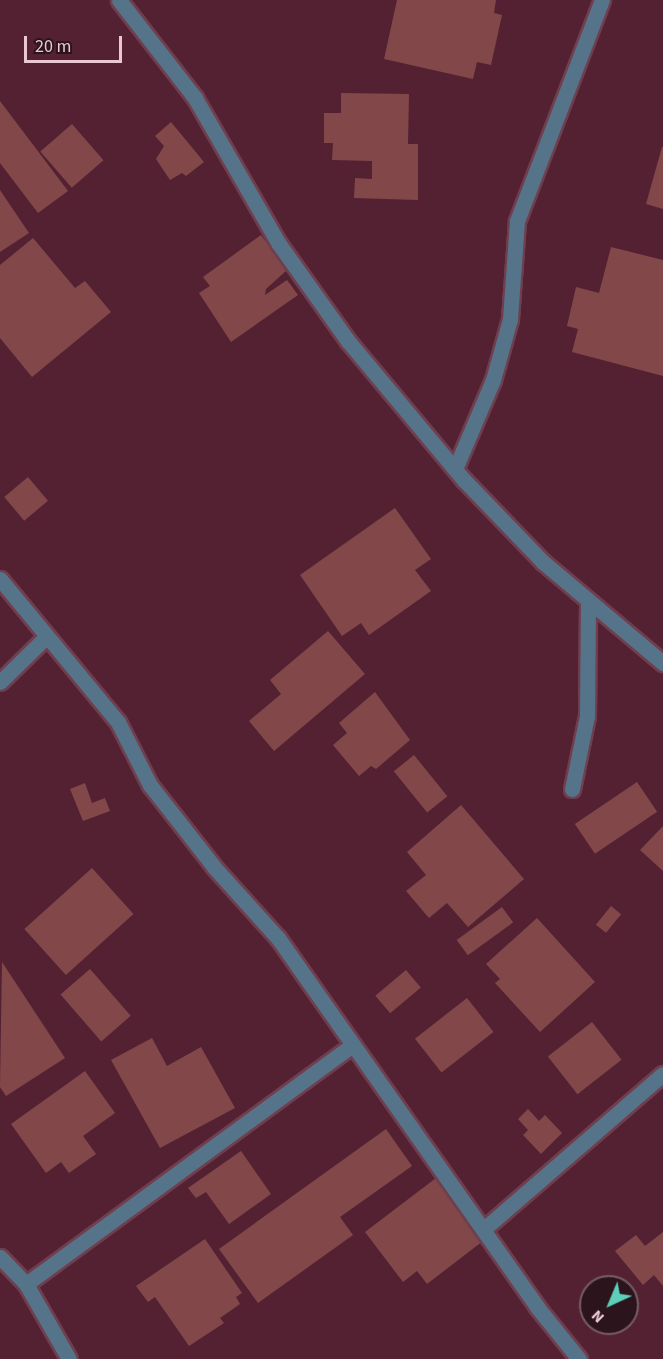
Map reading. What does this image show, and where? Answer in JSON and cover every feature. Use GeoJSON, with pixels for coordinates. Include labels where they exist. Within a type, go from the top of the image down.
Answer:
{"type":"FeatureCollection","features":[{"type":"Feature","properties":{"kind":"street"},"geometry":{"type":"LineString","coordinates":[[119,0],[195,98],[279,244],[348,342],[455,469],[543,562],[663,663]]}},
{"type":"Feature","properties":{"kind":"street"},"geometry":{"type":"LineString","coordinates":[[455,469],[493,380],[510,319],[517,221],[602,0]]}},
{"type":"Feature","properties":{"kind":"street"},"geometry":{"type":"LineString","coordinates":[[0,579],[118,722],[150,785],[214,867],[278,938],[351,1046],[485,1228],[537,1306],[579,1359]]}},
{"type":"Feature","properties":{"kind":"street"},"geometry":{"type":"LineString","coordinates":[[572,789],[587,716],[588,600]]}},
{"type":"Feature","properties":{"kind":"street"},"geometry":{"type":"LineString","coordinates":[[0,682],[46,637]]}},
{"type":"Feature","properties":{"kind":"street"},"geometry":{"type":"LineString","coordinates":[[26,1284],[351,1046]]}},
{"type":"Feature","properties":{"kind":"street"},"geometry":{"type":"LineString","coordinates":[[485,1228],[663,1074]]}},
{"type":"Feature","properties":{"kind":"street"},"geometry":{"type":"LineString","coordinates":[[0,1257],[26,1284],[69,1359]]}},
{"type":"Feature","properties":{"kind":"building"},"geometry":{"type":"Polygon","coordinates":[[[397,0],[496,0],[494,13],[502,15],[491,65],[477,62],[473,79],[384,59],[397,0]]]}},
{"type":"Feature","properties":{"kind":"building"},"geometry":{"type":"Polygon","coordinates":[[[341,93],[409,94],[408,144],[418,144],[418,200],[354,198],[355,178],[372,179],[372,161],[332,160],[333,143],[324,143],[324,113],[341,113],[341,93]]]}},
{"type":"Feature","properties":{"kind":"building"},"geometry":{"type":"Polygon","coordinates":[[[0,101],[68,191],[38,213],[0,163],[0,101]]]}},
{"type":"Feature","properties":{"kind":"building"},"geometry":{"type":"Polygon","coordinates":[[[171,122],[204,162],[186,176],[182,173],[170,180],[156,159],[164,146],[155,136],[171,122]]]}},
{"type":"Feature","properties":{"kind":"building"},"geometry":{"type":"Polygon","coordinates":[[[72,124],[103,160],[72,188],[40,152],[72,124]]]}},
{"type":"Feature","properties":{"kind":"building"},"geometry":{"type":"Polygon","coordinates":[[[663,147],[663,209],[646,204],[663,147]]]}},
{"type":"Feature","properties":{"kind":"building"},"geometry":{"type":"Polygon","coordinates":[[[0,190],[29,233],[0,252],[0,190]]]}},
{"type":"Feature","properties":{"kind":"building"},"geometry":{"type":"Polygon","coordinates":[[[261,235],[287,270],[266,289],[265,295],[287,280],[298,295],[231,342],[199,293],[210,286],[203,277],[261,235]]]}},
{"type":"Feature","properties":{"kind":"building"},"geometry":{"type":"Polygon","coordinates":[[[33,238],[75,288],[85,281],[111,312],[32,377],[0,338],[0,265],[33,238]]]}},
{"type":"Feature","properties":{"kind":"building"},"geometry":{"type":"Polygon","coordinates":[[[611,247],[663,260],[663,376],[572,352],[578,329],[567,326],[576,287],[599,293],[611,247]]]}},
{"type":"Feature","properties":{"kind":"building"},"geometry":{"type":"Polygon","coordinates":[[[28,477],[48,501],[24,521],[4,497],[28,477]]]}},
{"type":"Feature","properties":{"kind":"building"},"geometry":{"type":"Polygon","coordinates":[[[395,508],[431,559],[415,570],[431,591],[369,635],[361,623],[342,636],[300,575],[395,508]]]}},
{"type":"Feature","properties":{"kind":"building"},"geometry":{"type":"Polygon","coordinates":[[[328,631],[365,674],[274,751],[249,721],[281,694],[270,680],[328,631]]]}},
{"type":"Feature","properties":{"kind":"building"},"geometry":{"type":"Polygon","coordinates":[[[375,692],[410,740],[376,769],[371,766],[359,776],[333,745],[347,733],[339,723],[375,692]]]}},
{"type":"Feature","properties":{"kind":"building"},"geometry":{"type":"Polygon","coordinates":[[[414,755],[447,796],[427,813],[394,771],[414,755]]]}},
{"type":"Feature","properties":{"kind":"building"},"geometry":{"type":"Polygon","coordinates":[[[637,782],[657,812],[595,854],[575,824],[637,782]]]}},
{"type":"Feature","properties":{"kind":"building"},"geometry":{"type":"Polygon","coordinates":[[[85,783],[92,803],[105,798],[110,811],[83,821],[70,789],[85,783]]]}},
{"type":"Feature","properties":{"kind":"building"},"geometry":{"type":"Polygon","coordinates":[[[461,805],[524,879],[468,927],[447,903],[429,918],[406,891],[426,875],[407,852],[461,805]]]}},
{"type":"Feature","properties":{"kind":"building"},"geometry":{"type":"Polygon","coordinates":[[[663,826],[663,871],[640,850],[663,826]]]}},
{"type":"Feature","properties":{"kind":"building"},"geometry":{"type":"Polygon","coordinates":[[[92,868],[133,914],[66,975],[24,929],[92,868]]]}},
{"type":"Feature","properties":{"kind":"building"},"geometry":{"type":"Polygon","coordinates":[[[611,906],[621,914],[606,933],[596,925],[611,906]]]}},
{"type":"Feature","properties":{"kind":"building"},"geometry":{"type":"Polygon","coordinates":[[[502,907],[513,922],[468,955],[457,940],[502,907]]]}},
{"type":"Feature","properties":{"kind":"building"},"geometry":{"type":"Polygon","coordinates":[[[537,918],[595,982],[540,1032],[495,983],[500,979],[486,964],[537,918]]]}},
{"type":"Feature","properties":{"kind":"building"},"geometry":{"type":"Polygon","coordinates":[[[2,962],[65,1058],[6,1096],[0,1087],[2,962]]]}},
{"type":"Feature","properties":{"kind":"building"},"geometry":{"type":"Polygon","coordinates":[[[90,969],[131,1016],[101,1041],[61,995],[90,969]]]}},
{"type":"Feature","properties":{"kind":"building"},"geometry":{"type":"Polygon","coordinates":[[[406,970],[421,988],[390,1013],[375,996],[406,970]]]}},
{"type":"Feature","properties":{"kind":"building"},"geometry":{"type":"Polygon","coordinates":[[[467,998],[493,1032],[441,1073],[415,1039],[467,998]]]}},
{"type":"Feature","properties":{"kind":"building"},"geometry":{"type":"Polygon","coordinates":[[[592,1022],[622,1060],[577,1094],[548,1056],[592,1022]]]}},
{"type":"Feature","properties":{"kind":"building"},"geometry":{"type":"Polygon","coordinates":[[[152,1038],[167,1066],[201,1047],[235,1108],[160,1148],[111,1060],[152,1038]]]}},
{"type":"Feature","properties":{"kind":"building"},"geometry":{"type":"Polygon","coordinates":[[[85,1071],[115,1113],[83,1136],[96,1154],[69,1173],[61,1162],[46,1173],[11,1124],[85,1071]]]}},
{"type":"Feature","properties":{"kind":"building"},"geometry":{"type":"Polygon","coordinates":[[[528,1109],[539,1121],[545,1115],[562,1133],[541,1154],[523,1135],[528,1130],[518,1119],[528,1109]]]}},
{"type":"Feature","properties":{"kind":"building"},"geometry":{"type":"Polygon","coordinates":[[[386,1129],[412,1166],[340,1217],[353,1235],[258,1303],[219,1249],[386,1129]]]}},
{"type":"Feature","properties":{"kind":"building"},"geometry":{"type":"Polygon","coordinates":[[[241,1151],[271,1194],[229,1224],[206,1192],[196,1198],[188,1188],[241,1151]]]}},
{"type":"Feature","properties":{"kind":"building"},"geometry":{"type":"Polygon","coordinates":[[[436,1178],[483,1241],[427,1284],[417,1271],[403,1282],[365,1232],[436,1178]]]}},
{"type":"Feature","properties":{"kind":"building"},"geometry":{"type":"Polygon","coordinates":[[[663,1232],[663,1286],[654,1275],[643,1285],[639,1280],[639,1275],[635,1275],[615,1251],[636,1235],[645,1246],[663,1232]]]}},
{"type":"Feature","properties":{"kind":"building"},"geometry":{"type":"Polygon","coordinates":[[[205,1239],[242,1293],[236,1297],[240,1304],[220,1318],[224,1323],[189,1346],[155,1297],[148,1302],[136,1286],[205,1239]]]}}]}
